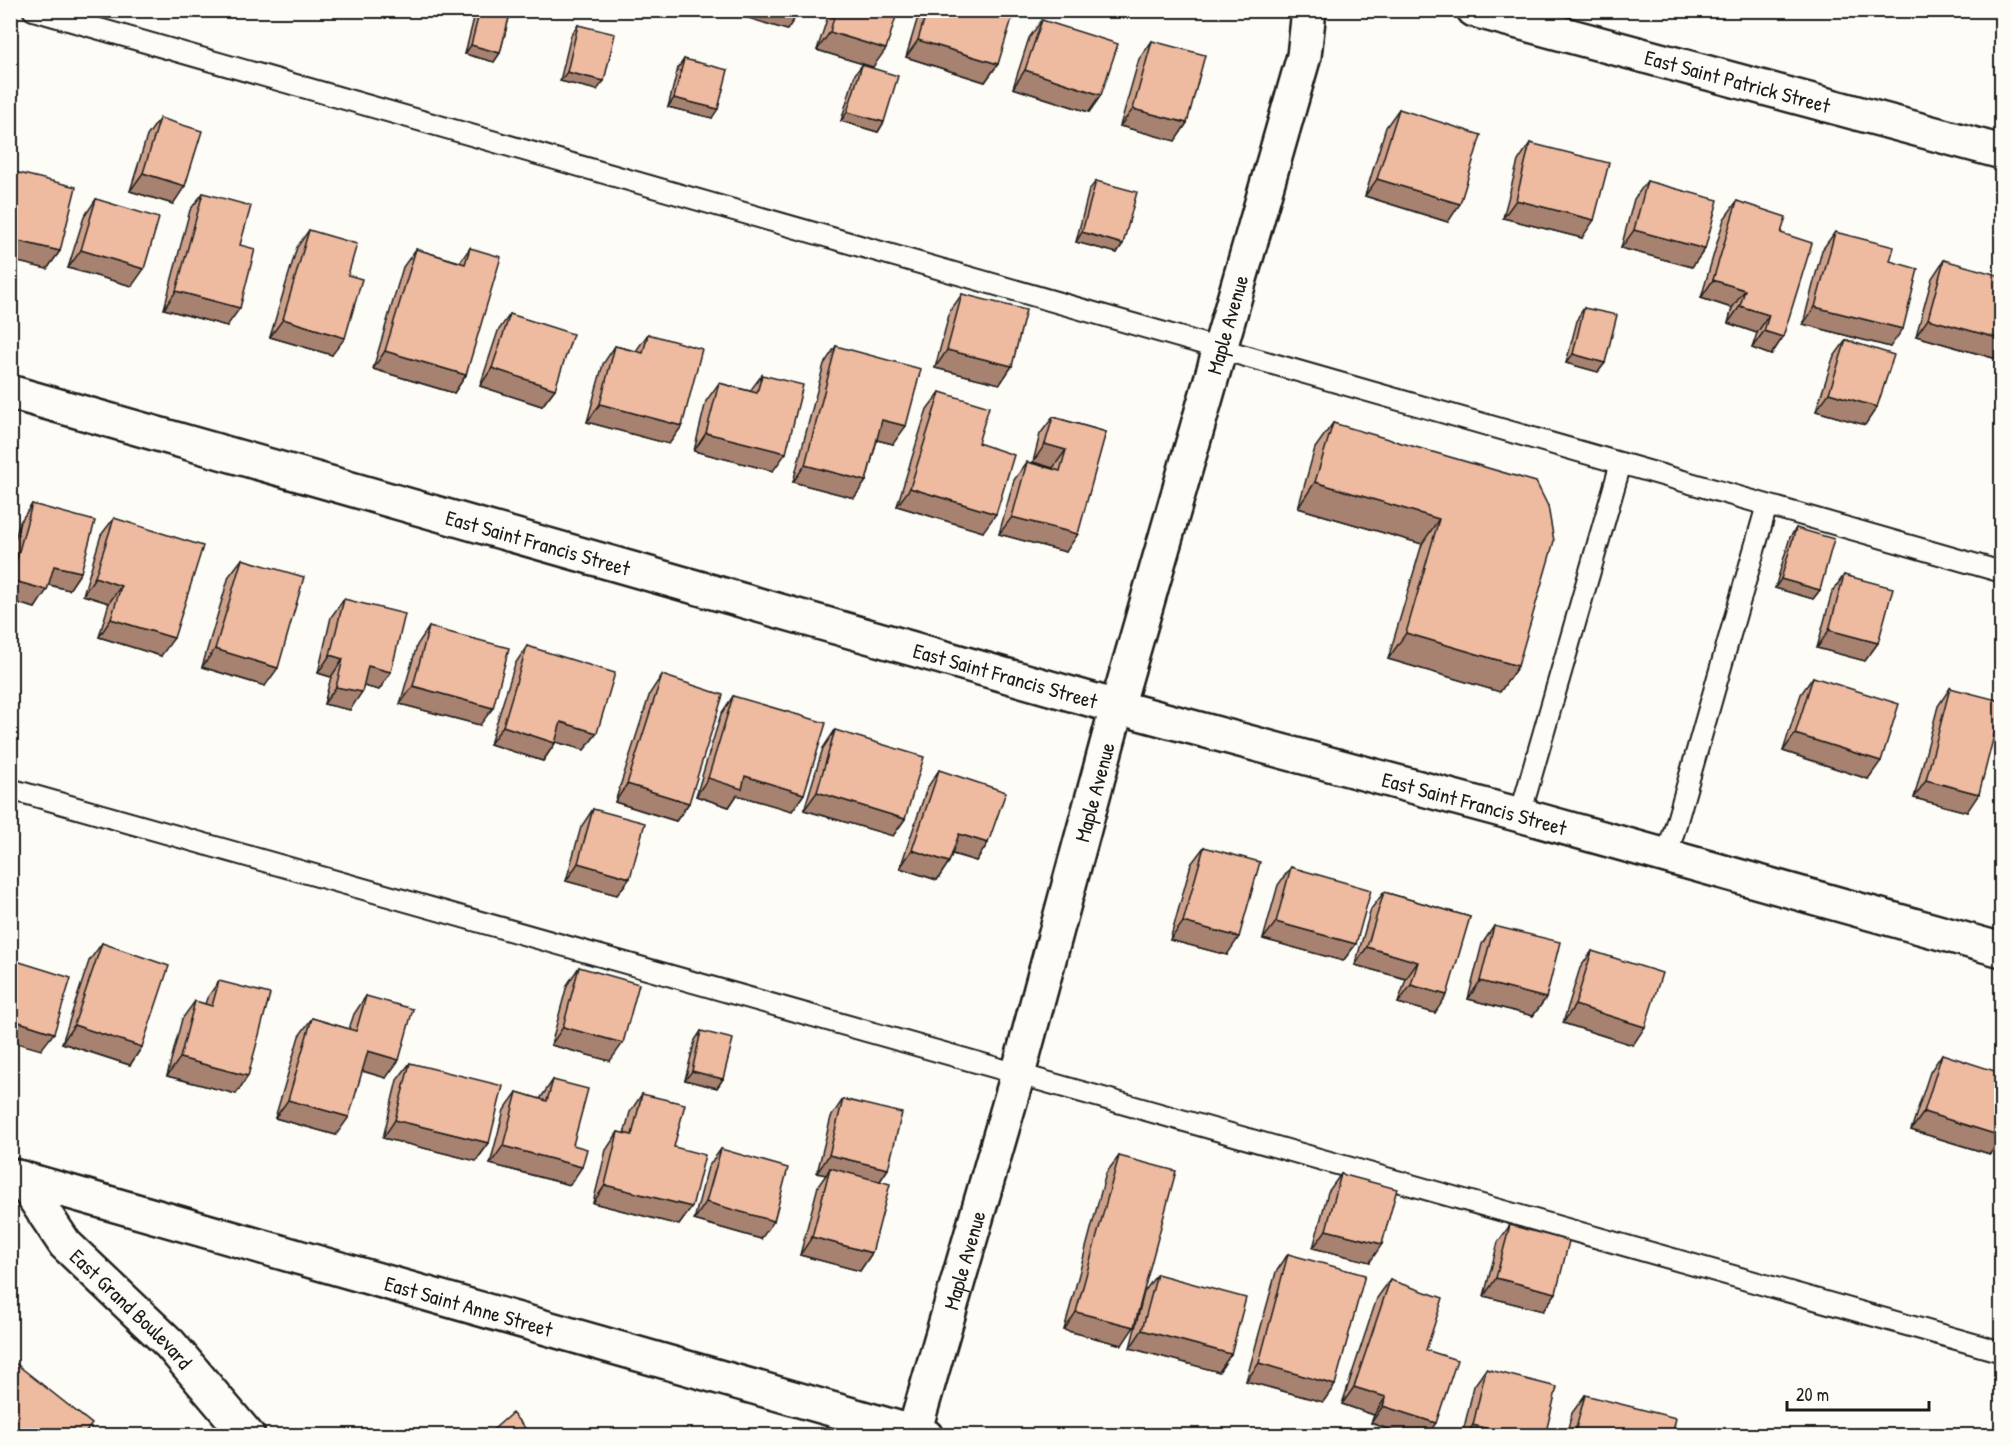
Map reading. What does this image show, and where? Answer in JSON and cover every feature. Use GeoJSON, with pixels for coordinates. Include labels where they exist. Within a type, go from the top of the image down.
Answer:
{"type":"FeatureCollection","features":[{"type":"Feature","properties":{"kind":"street","name":"Maple Avenue"},"geometry":{"type":"LineString","coordinates":[[918,1434],[1117,707],[1304,56],[1310,10]]}},
{"type":"Feature","properties":{"kind":"street","name":"East Saint Patrick Street"},"geometry":{"type":"LineString","coordinates":[[1474,10],[2001,152]]}},
{"type":"Feature","properties":{"kind":"street","name":"East Saint Francis Street"},"geometry":{"type":"LineString","coordinates":[[10,392],[1117,707],[1520,815],[2001,950]]}},
{"type":"Feature","properties":{"kind":"street","name":"East Saint Anne Street"},"geometry":{"type":"LineString","coordinates":[[16,1177],[918,1434]]}},
{"type":"Feature","properties":{"kind":"street","name":"East Grand Boulevard"},"geometry":{"type":"LineString","coordinates":[[16,1177],[65,1244],[170,1344],[248,1436]]}},
{"type":"Feature","properties":{"kind":"lane"},"geometry":{"type":"LineString","coordinates":[[33,10],[2001,572]]}},
{"type":"Feature","properties":{"kind":"lane"},"geometry":{"type":"LineString","coordinates":[[1520,815],[1621,463]]}},
{"type":"Feature","properties":{"kind":"lane"},"geometry":{"type":"LineString","coordinates":[[1667,856],[1767,505]]}},
{"type":"Feature","properties":{"kind":"lane"},"geometry":{"type":"LineString","coordinates":[[10,789],[2001,1352]]}},
{"type":"Feature","properties":{"kind":"building"},"geometry":{"type":"Polygon","coordinates":[[[480,10],[511,10],[500,53],[471,45],[480,10]]]}},
{"type":"Feature","properties":{"kind":"building"},"geometry":{"type":"Polygon","coordinates":[[[836,10],[898,10],[886,49],[830,32],[836,10]]]}},
{"type":"Feature","properties":{"kind":"building"},"geometry":{"type":"Polygon","coordinates":[[[927,10],[1009,10],[1014,12],[998,64],[918,40],[927,10]]]}},
{"type":"Feature","properties":{"kind":"building"},"geometry":{"type":"Polygon","coordinates":[[[1042,20],[1118,44],[1101,95],[1025,70],[1042,20]]]}},
{"type":"Feature","properties":{"kind":"building"},"geometry":{"type":"Polygon","coordinates":[[[578,25],[615,34],[604,81],[567,72],[578,25]]]}},
{"type":"Feature","properties":{"kind":"building"},"geometry":{"type":"Polygon","coordinates":[[[1152,41],[1205,55],[1187,123],[1133,109],[1152,41]]]}},
{"type":"Feature","properties":{"kind":"building"},"geometry":{"type":"Polygon","coordinates":[[[684,59],[728,70],[718,109],[674,98],[684,59]]]}},
{"type":"Feature","properties":{"kind":"building"},"geometry":{"type":"Polygon","coordinates":[[[862,65],[898,76],[884,122],[847,112],[862,65]]]}},
{"type":"Feature","properties":{"kind":"building"},"geometry":{"type":"Polygon","coordinates":[[[1399,109],[1481,135],[1460,204],[1377,179],[1399,109]]]}},
{"type":"Feature","properties":{"kind":"building"},"geometry":{"type":"Polygon","coordinates":[[[160,118],[202,131],[185,186],[143,173],[160,118]]]}},
{"type":"Feature","properties":{"kind":"building"},"geometry":{"type":"Polygon","coordinates":[[[1530,143],[1609,163],[1594,220],[1516,200],[1530,143]]]}},
{"type":"Feature","properties":{"kind":"building"},"geometry":{"type":"Polygon","coordinates":[[[15,172],[76,187],[60,251],[10,239],[10,191],[15,172]]]}},
{"type":"Feature","properties":{"kind":"building"},"geometry":{"type":"Polygon","coordinates":[[[1096,181],[1137,192],[1123,244],[1082,232],[1096,181]]]}},
{"type":"Feature","properties":{"kind":"building"},"geometry":{"type":"Polygon","coordinates":[[[1647,181],[1718,200],[1705,249],[1634,230],[1647,181]]]}},
{"type":"Feature","properties":{"kind":"building"},"geometry":{"type":"Polygon","coordinates":[[[203,193],[251,206],[240,245],[255,249],[240,308],[176,291],[203,193]]]}},
{"type":"Feature","properties":{"kind":"building"},"geometry":{"type":"Polygon","coordinates":[[[96,199],[159,218],[144,269],[81,250],[96,199]]]}},
{"type":"Feature","properties":{"kind":"building"},"geometry":{"type":"Polygon","coordinates":[[[1737,201],[1786,217],[1781,233],[1812,243],[1783,337],[1764,331],[1769,315],[1740,306],[1745,290],[1713,280],[1737,201]]]}},
{"type":"Feature","properties":{"kind":"building"},"geometry":{"type":"Polygon","coordinates":[[[309,230],[357,244],[348,275],[362,279],[345,338],[283,319],[309,230]]]}},
{"type":"Feature","properties":{"kind":"building"},"geometry":{"type":"Polygon","coordinates":[[[1835,232],[1894,247],[1890,261],[1918,269],[1903,329],[1815,307],[1835,232]]]}},
{"type":"Feature","properties":{"kind":"building"},"geometry":{"type":"Polygon","coordinates":[[[470,248],[501,257],[466,375],[385,351],[416,249],[465,264],[470,248]]]}},
{"type":"Feature","properties":{"kind":"building"},"geometry":{"type":"Polygon","coordinates":[[[1944,260],[2001,276],[2001,339],[1928,319],[1944,260]]]}},
{"type":"Feature","properties":{"kind":"building"},"geometry":{"type":"Polygon","coordinates":[[[962,294],[1026,310],[1012,366],[947,350],[962,294]]]}},
{"type":"Feature","properties":{"kind":"building"},"geometry":{"type":"Polygon","coordinates":[[[1584,308],[1617,315],[1605,363],[1573,354],[1584,308]]]}},
{"type":"Feature","properties":{"kind":"building"},"geometry":{"type":"Polygon","coordinates":[[[510,314],[573,334],[555,389],[492,368],[510,314]]]}},
{"type":"Feature","properties":{"kind":"building"},"geometry":{"type":"Polygon","coordinates":[[[648,334],[702,349],[682,426],[600,404],[615,346],[643,353],[648,334]]]}},
{"type":"Feature","properties":{"kind":"building"},"geometry":{"type":"Polygon","coordinates":[[[1846,340],[1894,355],[1877,407],[1829,393],[1846,340]]]}},
{"type":"Feature","properties":{"kind":"building"},"geometry":{"type":"Polygon","coordinates":[[[836,346],[921,369],[906,426],[882,420],[866,481],[805,465],[836,346]]]}},
{"type":"Feature","properties":{"kind":"building"},"geometry":{"type":"Polygon","coordinates":[[[762,375],[803,385],[786,453],[706,433],[719,383],[757,393],[762,375]]]}},
{"type":"Feature","properties":{"kind":"building"},"geometry":{"type":"Polygon","coordinates":[[[940,392],[989,407],[978,443],[1014,455],[996,514],[910,488],[940,392]]]}},
{"type":"Feature","properties":{"kind":"building"},"geometry":{"type":"Polygon","coordinates":[[[1053,417],[1106,432],[1078,534],[1012,517],[1027,462],[1060,471],[1066,450],[1045,444],[1053,417]]]}},
{"type":"Feature","properties":{"kind":"building"},"geometry":{"type":"Polygon","coordinates":[[[1333,423],[1536,482],[1548,506],[1554,541],[1518,666],[1406,633],[1439,519],[1315,482],[1333,423]]]}},
{"type":"Feature","properties":{"kind":"building"},"geometry":{"type":"Polygon","coordinates":[[[32,504],[95,521],[81,572],[54,566],[47,590],[11,580],[32,504]]]}},
{"type":"Feature","properties":{"kind":"building"},"geometry":{"type":"Polygon","coordinates":[[[114,518],[203,546],[174,638],[111,619],[121,586],[95,577],[114,518]]]}},
{"type":"Feature","properties":{"kind":"building"},"geometry":{"type":"Polygon","coordinates":[[[1796,528],[1834,539],[1820,590],[1781,579],[1796,528]]]}},
{"type":"Feature","properties":{"kind":"building"},"geometry":{"type":"Polygon","coordinates":[[[242,559],[304,577],[278,668],[215,649],[242,559]]]}},
{"type":"Feature","properties":{"kind":"building"},"geometry":{"type":"Polygon","coordinates":[[[1844,575],[1893,588],[1878,643],[1829,630],[1844,575]]]}},
{"type":"Feature","properties":{"kind":"building"},"geometry":{"type":"Polygon","coordinates":[[[344,599],[405,614],[391,672],[368,666],[362,692],[336,687],[343,659],[330,655],[344,599]]]}},
{"type":"Feature","properties":{"kind":"building"},"geometry":{"type":"Polygon","coordinates":[[[429,627],[509,648],[493,708],[413,686],[429,627]]]}},
{"type":"Feature","properties":{"kind":"building"},"geometry":{"type":"Polygon","coordinates":[[[527,646],[615,673],[597,733],[561,722],[555,743],[503,726],[527,646]]]}},
{"type":"Feature","properties":{"kind":"building"},"geometry":{"type":"Polygon","coordinates":[[[662,675],[723,695],[689,803],[627,784],[662,675]]]}},
{"type":"Feature","properties":{"kind":"building"},"geometry":{"type":"Polygon","coordinates":[[[1813,677],[1899,704],[1881,761],[1795,734],[1813,677]]]}},
{"type":"Feature","properties":{"kind":"building"},"geometry":{"type":"Polygon","coordinates":[[[1950,688],[2001,701],[1979,794],[1926,780],[1950,688]]]}},
{"type":"Feature","properties":{"kind":"building"},"geometry":{"type":"Polygon","coordinates":[[[733,696],[826,723],[804,794],[745,776],[742,789],[708,778],[733,696]]]}},
{"type":"Feature","properties":{"kind":"building"},"geometry":{"type":"Polygon","coordinates":[[[835,730],[924,757],[905,819],[817,792],[835,730]]]}},
{"type":"Feature","properties":{"kind":"building"},"geometry":{"type":"Polygon","coordinates":[[[939,770],[1006,792],[988,843],[959,834],[949,862],[912,850],[939,770]]]}},
{"type":"Feature","properties":{"kind":"building"},"geometry":{"type":"Polygon","coordinates":[[[593,809],[645,823],[630,878],[578,863],[593,809]]]}},
{"type":"Feature","properties":{"kind":"building"},"geometry":{"type":"Polygon","coordinates":[[[1204,847],[1260,862],[1239,937],[1183,922],[1204,847]]]}},
{"type":"Feature","properties":{"kind":"building"},"geometry":{"type":"Polygon","coordinates":[[[1291,867],[1371,890],[1356,944],[1276,922],[1291,867]]]}},
{"type":"Feature","properties":{"kind":"building"},"geometry":{"type":"Polygon","coordinates":[[[1384,892],[1470,917],[1447,995],[1411,985],[1418,962],[1367,947],[1384,892]]]}},
{"type":"Feature","properties":{"kind":"building"},"geometry":{"type":"Polygon","coordinates":[[[1494,926],[1560,942],[1546,998],[1480,981],[1494,926]]]}},
{"type":"Feature","properties":{"kind":"building"},"geometry":{"type":"Polygon","coordinates":[[[102,943],[169,966],[142,1047],[74,1025],[102,943]]]}},
{"type":"Feature","properties":{"kind":"building"},"geometry":{"type":"Polygon","coordinates":[[[1592,951],[1662,973],[1645,1027],[1575,1005],[1592,951]]]}},
{"type":"Feature","properties":{"kind":"building"},"geometry":{"type":"Polygon","coordinates":[[[10,959],[71,978],[54,1033],[10,1019],[10,959]]]}},
{"type":"Feature","properties":{"kind":"building"},"geometry":{"type":"Polygon","coordinates":[[[579,967],[639,984],[623,1043],[563,1027],[579,967]]]}},
{"type":"Feature","properties":{"kind":"building"},"geometry":{"type":"Polygon","coordinates":[[[219,981],[270,994],[248,1076],[180,1058],[195,1001],[212,1006],[219,981]]]}},
{"type":"Feature","properties":{"kind":"building"},"geometry":{"type":"Polygon","coordinates":[[[366,996],[413,1009],[399,1060],[368,1051],[349,1117],[288,1100],[312,1018],[356,1031],[366,996]]]}},
{"type":"Feature","properties":{"kind":"building"},"geometry":{"type":"Polygon","coordinates":[[[701,1031],[733,1039],[723,1079],[692,1071],[701,1031]]]}},
{"type":"Feature","properties":{"kind":"building"},"geometry":{"type":"Polygon","coordinates":[[[1942,1054],[2001,1073],[2001,1136],[1924,1112],[1942,1054]]]}},
{"type":"Feature","properties":{"kind":"building"},"geometry":{"type":"Polygon","coordinates":[[[410,1063],[503,1086],[489,1143],[395,1120],[410,1063]]]}},
{"type":"Feature","properties":{"kind":"building"},"geometry":{"type":"Polygon","coordinates":[[[553,1080],[588,1089],[573,1145],[587,1149],[582,1167],[503,1146],[517,1092],[547,1101],[553,1080]]]}},
{"type":"Feature","properties":{"kind":"building"},"geometry":{"type":"Polygon","coordinates":[[[642,1094],[685,1104],[674,1147],[705,1155],[692,1207],[605,1185],[618,1132],[632,1135],[642,1094]]]}},
{"type":"Feature","properties":{"kind":"building"},"geometry":{"type":"Polygon","coordinates":[[[843,1099],[902,1113],[888,1169],[829,1155],[843,1099]]]}},
{"type":"Feature","properties":{"kind":"building"},"geometry":{"type":"Polygon","coordinates":[[[721,1149],[788,1168],[774,1221],[706,1202],[721,1149]]]}},
{"type":"Feature","properties":{"kind":"building"},"geometry":{"type":"Polygon","coordinates":[[[1119,1156],[1176,1171],[1134,1327],[1076,1312],[1119,1156]]]}},
{"type":"Feature","properties":{"kind":"building"},"geometry":{"type":"Polygon","coordinates":[[[830,1168],[890,1184],[872,1253],[812,1237],[830,1168]]]}},
{"type":"Feature","properties":{"kind":"building"},"geometry":{"type":"Polygon","coordinates":[[[1341,1174],[1397,1189],[1382,1244],[1326,1230],[1341,1174]]]}},
{"type":"Feature","properties":{"kind":"building"},"geometry":{"type":"Polygon","coordinates":[[[1510,1225],[1569,1241],[1556,1293],[1496,1278],[1510,1225]]]}},
{"type":"Feature","properties":{"kind":"building"},"geometry":{"type":"Polygon","coordinates":[[[1288,1254],[1365,1275],[1335,1385],[1259,1363],[1288,1254]]]}},
{"type":"Feature","properties":{"kind":"building"},"geometry":{"type":"Polygon","coordinates":[[[1157,1274],[1246,1298],[1231,1354],[1142,1330],[1157,1274]]]}},
{"type":"Feature","properties":{"kind":"building"},"geometry":{"type":"Polygon","coordinates":[[[1390,1280],[1443,1298],[1426,1350],[1457,1360],[1436,1423],[1383,1406],[1386,1397],[1354,1387],[1390,1280]]]}},
{"type":"Feature","properties":{"kind":"building"},"geometry":{"type":"Polygon","coordinates":[[[15,1363],[92,1424],[83,1436],[10,1436],[10,1369],[15,1363]]]}},
{"type":"Feature","properties":{"kind":"building"},"geometry":{"type":"Polygon","coordinates":[[[1486,1369],[1557,1387],[1545,1436],[1515,1436],[1473,1425],[1486,1369]]]}},
{"type":"Feature","properties":{"kind":"building"},"geometry":{"type":"Polygon","coordinates":[[[1585,1395],[1676,1418],[1672,1436],[1574,1436],[1585,1395]]]}},
{"type":"Feature","properties":{"kind":"building"},"geometry":{"type":"Polygon","coordinates":[[[512,1413],[532,1436],[486,1436],[512,1413]]]}},
{"type":"Feature","properties":{"kind":"building"},"geometry":{"type":"Polygon","coordinates":[[[1753,1431],[1766,1436],[1751,1436],[1753,1431]]]}}]}
